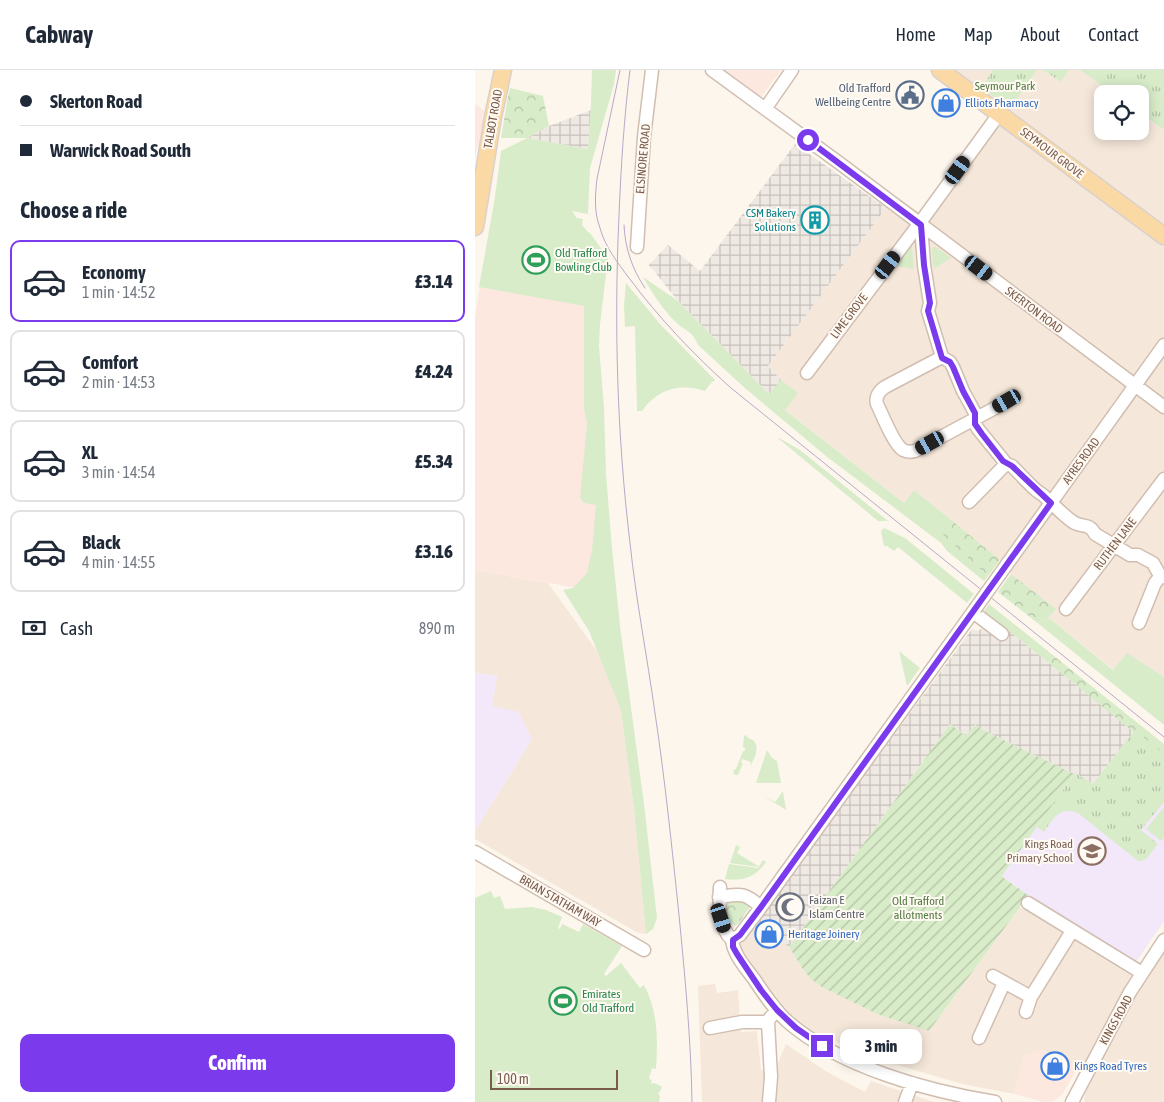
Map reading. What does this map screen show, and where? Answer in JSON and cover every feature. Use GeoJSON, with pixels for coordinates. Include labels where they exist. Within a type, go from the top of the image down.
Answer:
{"type":"FeatureCollection","features":[{"type":"Feature","properties":{"kind":"main road","name":"TALBOT ROAD"},"geometry":{"type":"LineString","coordinates":[[475,227],[496,99],[503,70]]}},
{"type":"Feature","properties":{"kind":"main road","name":"SEYMOUR GROVE"},"geometry":{"type":"LineString","coordinates":[[940,70],[1164,236]]}},
{"type":"Feature","properties":{"kind":"main road"},"geometry":{"type":"LineString","coordinates":[[475,199],[483,176]]}},
{"type":"Feature","properties":{"kind":"street","name":"ELSINORE ROAD"},"geometry":{"type":"LineString","coordinates":[[637,247],[652,70]]}},
{"type":"Feature","properties":{"kind":"street","name":"SKERTON ROAD"},"geometry":{"type":"LineString","coordinates":[[712,70],[1164,407]]}},
{"type":"Feature","properties":{"kind":"street"},"geometry":{"type":"LineString","coordinates":[[765,109],[792,70]]}},
{"type":"Feature","properties":{"kind":"street","name":"LIME GROVE"},"geometry":{"type":"LineString","coordinates":[[807,373],[920,224],[999,114]]}},
{"type":"Feature","properties":{"kind":"street"},"geometry":{"type":"LineString","coordinates":[[920,224],[930,303],[928,311],[942,358],[951,364],[975,413],[975,424],[1006,464],[1012,466],[1071,520],[1078,525],[1087,525],[1093,529],[1095,534],[1130,555],[1138,555],[1153,563],[1163,576],[1157,579],[1139,622]]}},
{"type":"Feature","properties":{"kind":"street","name":"AYRES ROAD"},"geometry":{"type":"LineString","coordinates":[[733,940],[740,935],[761,907],[1164,345]]}},
{"type":"Feature","properties":{"kind":"street"},"geometry":{"type":"LineString","coordinates":[[942,358],[885,387],[878,395],[877,404],[896,443],[904,451],[915,451],[1007,401]]}},
{"type":"Feature","properties":{"kind":"street"},"geometry":{"type":"LineString","coordinates":[[969,502],[1006,464]]}},
{"type":"Feature","properties":{"kind":"street","name":"RUTHEN LANE"},"geometry":{"type":"LineString","coordinates":[[1066,609],[1164,479]]}},
{"type":"Feature","properties":{"kind":"street"},"geometry":{"type":"LineString","coordinates":[[974,610],[1002,634]]}},
{"type":"Feature","properties":{"kind":"street","name":"BRIAN STATHAM WAY"},"geometry":{"type":"LineString","coordinates":[[475,852],[644,950]]}},
{"type":"Feature","properties":{"kind":"street"},"geometry":{"type":"LineString","coordinates":[[761,907],[751,898],[742,894],[720,892],[721,918],[727,934],[733,940],[733,947],[761,990],[777,1010],[796,1028],[842,1057],[873,1070],[912,1083],[966,1097],[995,1102]]}},
{"type":"Feature","properties":{"kind":"street"},"geometry":{"type":"LineString","coordinates":[[1027,903],[1142,973]]}},
{"type":"Feature","properties":{"kind":"street"},"geometry":{"type":"LineString","coordinates":[[1026,1012],[1031,997],[1072,931]]}},
{"type":"Feature","properties":{"kind":"street","name":"KINGS ROAD"},"geometry":{"type":"LineString","coordinates":[[1071,1102],[1110,1028],[1164,940]]}},
{"type":"Feature","properties":{"kind":"street"},"geometry":{"type":"LineString","coordinates":[[979,1040],[998,979],[1031,997]]}},
{"type":"Feature","properties":{"kind":"street"},"geometry":{"type":"LineString","coordinates":[[769,1102],[771,1077],[769,1022],[777,1010]]}},
{"type":"Feature","properties":{"kind":"street"},"geometry":{"type":"LineString","coordinates":[[710,1028],[742,1022],[769,1022]]}},
{"type":"Feature","properties":{"kind":"street"},"geometry":{"type":"LineString","coordinates":[[905,1102],[912,1083]]}},
{"type":"Feature","properties":{"kind":"shaded area"},"geometry":{"type":"Polygon","coordinates":[[[725,70],[781,70],[761,97],[725,70]]]}},
{"type":"Feature","properties":{"kind":"shaded area"},"geometry":{"type":"Polygon","coordinates":[[[953,70],[993,70],[981,88],[1010,108],[1037,70],[1043,70],[1061,82],[1069,70],[1080,70],[1101,85],[1094,85],[1094,140],[1149,140],[1149,119],[1164,130],[1164,677],[1127,654],[1114,670],[1049,618],[1055,609],[1011,574],[1000,560],[914,490],[904,503],[778,404],[770,395],[781,380],[768,366],[895,196],[919,212],[1001,106],[953,70]]]}},
{"type":"Feature","properties":{"kind":"shaded area"},"geometry":{"type":"Polygon","coordinates":[[[475,104],[484,111],[482,118],[484,119],[475,157],[475,104]]]}},
{"type":"Feature","properties":{"kind":"shaded area"},"geometry":{"type":"Polygon","coordinates":[[[591,110],[588,149],[527,138],[549,126],[591,110]]]}},
{"type":"Feature","properties":{"kind":"shaded area"},"geometry":{"type":"Polygon","coordinates":[[[795,144],[886,208],[768,366],[781,380],[770,395],[678,301],[649,265],[668,245],[700,271],[795,144]]]}},
{"type":"Feature","properties":{"kind":"shaded area"},"geometry":{"type":"Polygon","coordinates":[[[480,287],[588,306],[605,593],[475,570],[475,317],[480,287]]]}},
{"type":"Feature","properties":{"kind":"shaded area"},"geometry":{"type":"Polygon","coordinates":[[[475,570],[548,583],[615,676],[634,809],[646,934],[638,933],[475,839],[475,831],[532,739],[492,706],[497,676],[475,673],[475,570]]]}},
{"type":"Feature","properties":{"kind":"shaded area"},"geometry":{"type":"Polygon","coordinates":[[[982,628],[998,640],[1007,629],[1135,730],[1093,785],[1077,774],[975,725],[966,736],[950,724],[789,947],[756,922],[972,629],[978,631],[982,628]]]}},
{"type":"Feature","properties":{"kind":"shaded area"},"geometry":{"type":"Polygon","coordinates":[[[475,673],[497,676],[492,706],[519,712],[532,739],[475,831],[475,673]]]}},
{"type":"Feature","properties":{"kind":"shaded area","name":"Kings Road Primary School"},"geometry":{"type":"Polygon","coordinates":[[[1135,730],[1164,754],[1164,921],[1136,962],[1028,895],[1002,876],[1075,773],[1093,784],[1135,730]]]}},
{"type":"Feature","properties":{"kind":"shaded area"},"geometry":{"type":"Polygon","coordinates":[[[1020,907],[1143,983],[1164,951],[1164,1102],[1085,1102],[1086,1091],[1095,1075],[1042,1050],[1024,1056],[1014,1094],[962,1084],[887,1062],[816,1034],[792,1016],[763,982],[741,945],[756,922],[789,947],[811,979],[929,1031],[1020,907]]]}},
{"type":"Feature","properties":{"kind":"shaded area"},"geometry":{"type":"Polygon","coordinates":[[[715,984],[717,993],[738,990],[741,1032],[757,1031],[761,1070],[774,1073],[786,1044],[827,1072],[865,1092],[871,1081],[934,1102],[702,1102],[698,986],[715,984]]]}},
{"type":"Feature","properties":{"kind":"shaded area"},"geometry":{"type":"Polygon","coordinates":[[[1042,1050],[1078,1067],[1062,1095],[1053,1101],[1044,1102],[1014,1094],[1024,1056],[1042,1050]]]}},
{"type":"Feature","properties":{"kind":"green space"},"geometry":{"type":"Polygon","coordinates":[[[592,70],[616,70],[614,84],[590,168],[588,214],[572,211],[577,218],[583,219],[582,225],[608,258],[599,346],[604,408],[606,474],[620,626],[657,918],[653,929],[646,934],[634,809],[621,710],[589,631],[563,590],[573,588],[587,573],[592,550],[596,505],[584,503],[580,498],[587,423],[584,408],[584,306],[479,287],[501,151],[527,138],[588,149],[592,70]]]}},
{"type":"Feature","properties":{"kind":"green space","name":"Seymour Park"},"geometry":{"type":"Polygon","coordinates":[[[993,70],[1037,70],[1010,109],[981,88],[993,70]]]}},
{"type":"Feature","properties":{"kind":"green space","name":"Seymour Park"},"geometry":{"type":"Polygon","coordinates":[[[1043,70],[1069,70],[1061,82],[1043,70]]]}},
{"type":"Feature","properties":{"kind":"green space"},"geometry":{"type":"Polygon","coordinates":[[[1080,70],[1164,70],[1164,130],[1149,119],[1149,85],[1101,85],[1080,70]]]}},
{"type":"Feature","properties":{"kind":"green space"},"geometry":{"type":"Polygon","coordinates":[[[510,88],[543,96],[549,126],[527,138],[501,138],[510,88]]]}},
{"type":"Feature","properties":{"kind":"green space"},"geometry":{"type":"Polygon","coordinates":[[[910,247],[912,247],[914,269],[896,266],[910,247]]]}},
{"type":"Feature","properties":{"kind":"green space"},"geometry":{"type":"Polygon","coordinates":[[[933,247],[936,247],[951,258],[935,268],[933,267],[933,247]]]}},
{"type":"Feature","properties":{"kind":"green space"},"geometry":{"type":"Polygon","coordinates":[[[643,277],[678,301],[769,394],[781,380],[798,393],[785,410],[904,503],[914,490],[950,519],[940,531],[988,576],[984,581],[947,551],[941,543],[826,456],[746,389],[698,345],[692,335],[668,314],[643,277]]]}},
{"type":"Feature","properties":{"kind":"green space"},"geometry":{"type":"Polygon","coordinates":[[[626,283],[660,324],[715,380],[705,391],[686,388],[670,390],[655,397],[642,411],[637,411],[635,326],[625,327],[626,283]]]}},
{"type":"Feature","properties":{"kind":"green space"},"geometry":{"type":"Polygon","coordinates":[[[779,438],[800,450],[888,521],[878,521],[779,438]]]}},
{"type":"Feature","properties":{"kind":"green space"},"geometry":{"type":"Polygon","coordinates":[[[950,519],[1000,560],[988,576],[939,531],[950,519]]]}},
{"type":"Feature","properties":{"kind":"green space"},"geometry":{"type":"Polygon","coordinates":[[[884,528],[905,538],[974,594],[967,603],[898,547],[894,551],[884,546],[881,531],[884,528]]]}},
{"type":"Feature","properties":{"kind":"green space"},"geometry":{"type":"Polygon","coordinates":[[[1011,574],[1056,609],[1045,622],[1038,618],[1030,617],[998,592],[1011,574]]]}},
{"type":"Feature","properties":{"kind":"green space"},"geometry":{"type":"Polygon","coordinates":[[[989,604],[1049,652],[1044,659],[984,611],[989,604]]]}},
{"type":"Feature","properties":{"kind":"green space"},"geometry":{"type":"Polygon","coordinates":[[[1030,617],[1038,618],[1045,622],[1049,618],[1113,670],[1127,653],[1164,677],[1164,725],[1030,617]]]}},
{"type":"Feature","properties":{"kind":"green space"},"geometry":{"type":"Polygon","coordinates":[[[899,651],[920,668],[907,686],[899,651]]]}},
{"type":"Feature","properties":{"kind":"green space"},"geometry":{"type":"Polygon","coordinates":[[[1049,652],[1164,744],[1164,757],[1044,659],[1049,652]]]}},
{"type":"Feature","properties":{"kind":"green space","name":"Old Trafford allotments"},"geometry":{"type":"Polygon","coordinates":[[[950,724],[966,736],[975,725],[1075,773],[1002,876],[1028,895],[929,1031],[877,1014],[822,987],[804,971],[789,947],[950,724]]]}},
{"type":"Feature","properties":{"kind":"green space"},"geometry":{"type":"Polygon","coordinates":[[[1135,730],[1164,754],[1164,802],[1141,830],[1158,844],[1147,858],[1138,861],[1078,813],[1072,811],[1062,812],[1058,815],[1044,832],[1037,827],[1075,773],[1093,784],[1135,730]]]}},
{"type":"Feature","properties":{"kind":"green space"},"geometry":{"type":"Polygon","coordinates":[[[747,735],[756,744],[755,757],[750,766],[751,762],[742,759],[741,763],[743,763],[738,775],[733,774],[743,751],[745,751],[743,747],[744,736],[747,735]]]}},
{"type":"Feature","properties":{"kind":"green space"},"geometry":{"type":"Polygon","coordinates":[[[767,750],[772,758],[777,761],[781,783],[756,783],[767,750]]]}},
{"type":"Feature","properties":{"kind":"green space"},"geometry":{"type":"Polygon","coordinates":[[[783,791],[786,810],[762,795],[775,802],[783,791]]]}},
{"type":"Feature","properties":{"kind":"green space"},"geometry":{"type":"Polygon","coordinates":[[[1164,807],[1164,838],[1161,841],[1146,829],[1164,807]]]}},
{"type":"Feature","properties":{"kind":"green space"},"geometry":{"type":"Polygon","coordinates":[[[736,845],[740,847],[737,853],[758,867],[730,863],[736,845]]]}},
{"type":"Feature","properties":{"kind":"green space"},"geometry":{"type":"Polygon","coordinates":[[[763,860],[766,862],[753,875],[737,880],[725,879],[729,864],[758,868],[763,860]]]}},
{"type":"Feature","properties":{"kind":"green space","name":"Emirates Old Trafford"},"geometry":{"type":"Polygon","coordinates":[[[491,891],[494,898],[500,896],[505,909],[532,907],[546,910],[562,917],[558,928],[560,929],[562,924],[579,932],[583,924],[622,946],[604,974],[606,976],[621,963],[640,988],[644,985],[649,995],[656,1026],[657,1047],[656,1069],[652,1068],[649,1079],[652,1080],[651,1084],[654,1083],[662,1088],[658,1094],[660,1096],[659,1102],[475,1102],[475,898],[491,891]]]}},
{"type":"Feature","properties":{"kind":"green space"},"geometry":{"type":"Polygon","coordinates":[[[739,899],[750,907],[735,926],[731,922],[728,923],[725,907],[732,900],[739,899]]]}},
{"type":"Feature","properties":{"kind":"tram line"},"geometry":{"type":"LineString","coordinates":[[620,70],[597,179],[596,210],[602,235],[608,248],[640,293],[677,335],[731,388],[1164,737]]}},
{"type":"Feature","properties":{"kind":"tram line"},"geometry":{"type":"LineString","coordinates":[[630,70],[622,161],[618,256],[617,339],[619,421],[632,564],[659,738],[674,865],[687,1008],[692,1102]]}},
{"type":"Feature","properties":{"kind":"tram line"},"geometry":{"type":"LineString","coordinates":[[624,225],[630,258],[645,288]]}},
{"type":"Feature","properties":{"kind":"place","name":"Old Trafford Wellbeing Centre"},"geometry":{"type":"Point","coordinates":[910,95]}},
{"type":"Feature","properties":{"kind":"place","name":"Elliots Pharmacy"},"geometry":{"type":"Point","coordinates":[946,103]}},
{"type":"Feature","properties":{"kind":"place","name":"CSM Bakery Solutions"},"geometry":{"type":"Point","coordinates":[815,220]}},
{"type":"Feature","properties":{"kind":"place","name":"Old Trafford Bowling Club"},"geometry":{"type":"Point","coordinates":[536,260]}},
{"type":"Feature","properties":{"kind":"place","name":"Kings Road Primary School"},"geometry":{"type":"Point","coordinates":[1092,851]}},
{"type":"Feature","properties":{"kind":"place","name":"Faizan E Islam Centre"},"geometry":{"type":"Point","coordinates":[790,907]}},
{"type":"Feature","properties":{"kind":"place","name":"Heritage Joinery"},"geometry":{"type":"Point","coordinates":[769,934]}},
{"type":"Feature","properties":{"kind":"place","name":"Emirates Old Trafford"},"geometry":{"type":"Point","coordinates":[563,1001]}},
{"type":"Feature","properties":{"kind":"place","name":"Kings Road Tyres"},"geometry":{"type":"Point","coordinates":[1055,1066]}},
{"type":"Feature","properties":{"kind":"route"},"geometry":{"type":"LineString","coordinates":[[808,140],[921,225],[924,265],[930,303],[928,311],[942,358],[950,362],[953,367],[975,413],[975,424],[993,449],[1006,464],[1012,466],[1051,503],[761,907],[740,935],[733,940],[733,947],[737,954],[777,1010],[796,1028],[822,1046]]}}]}
